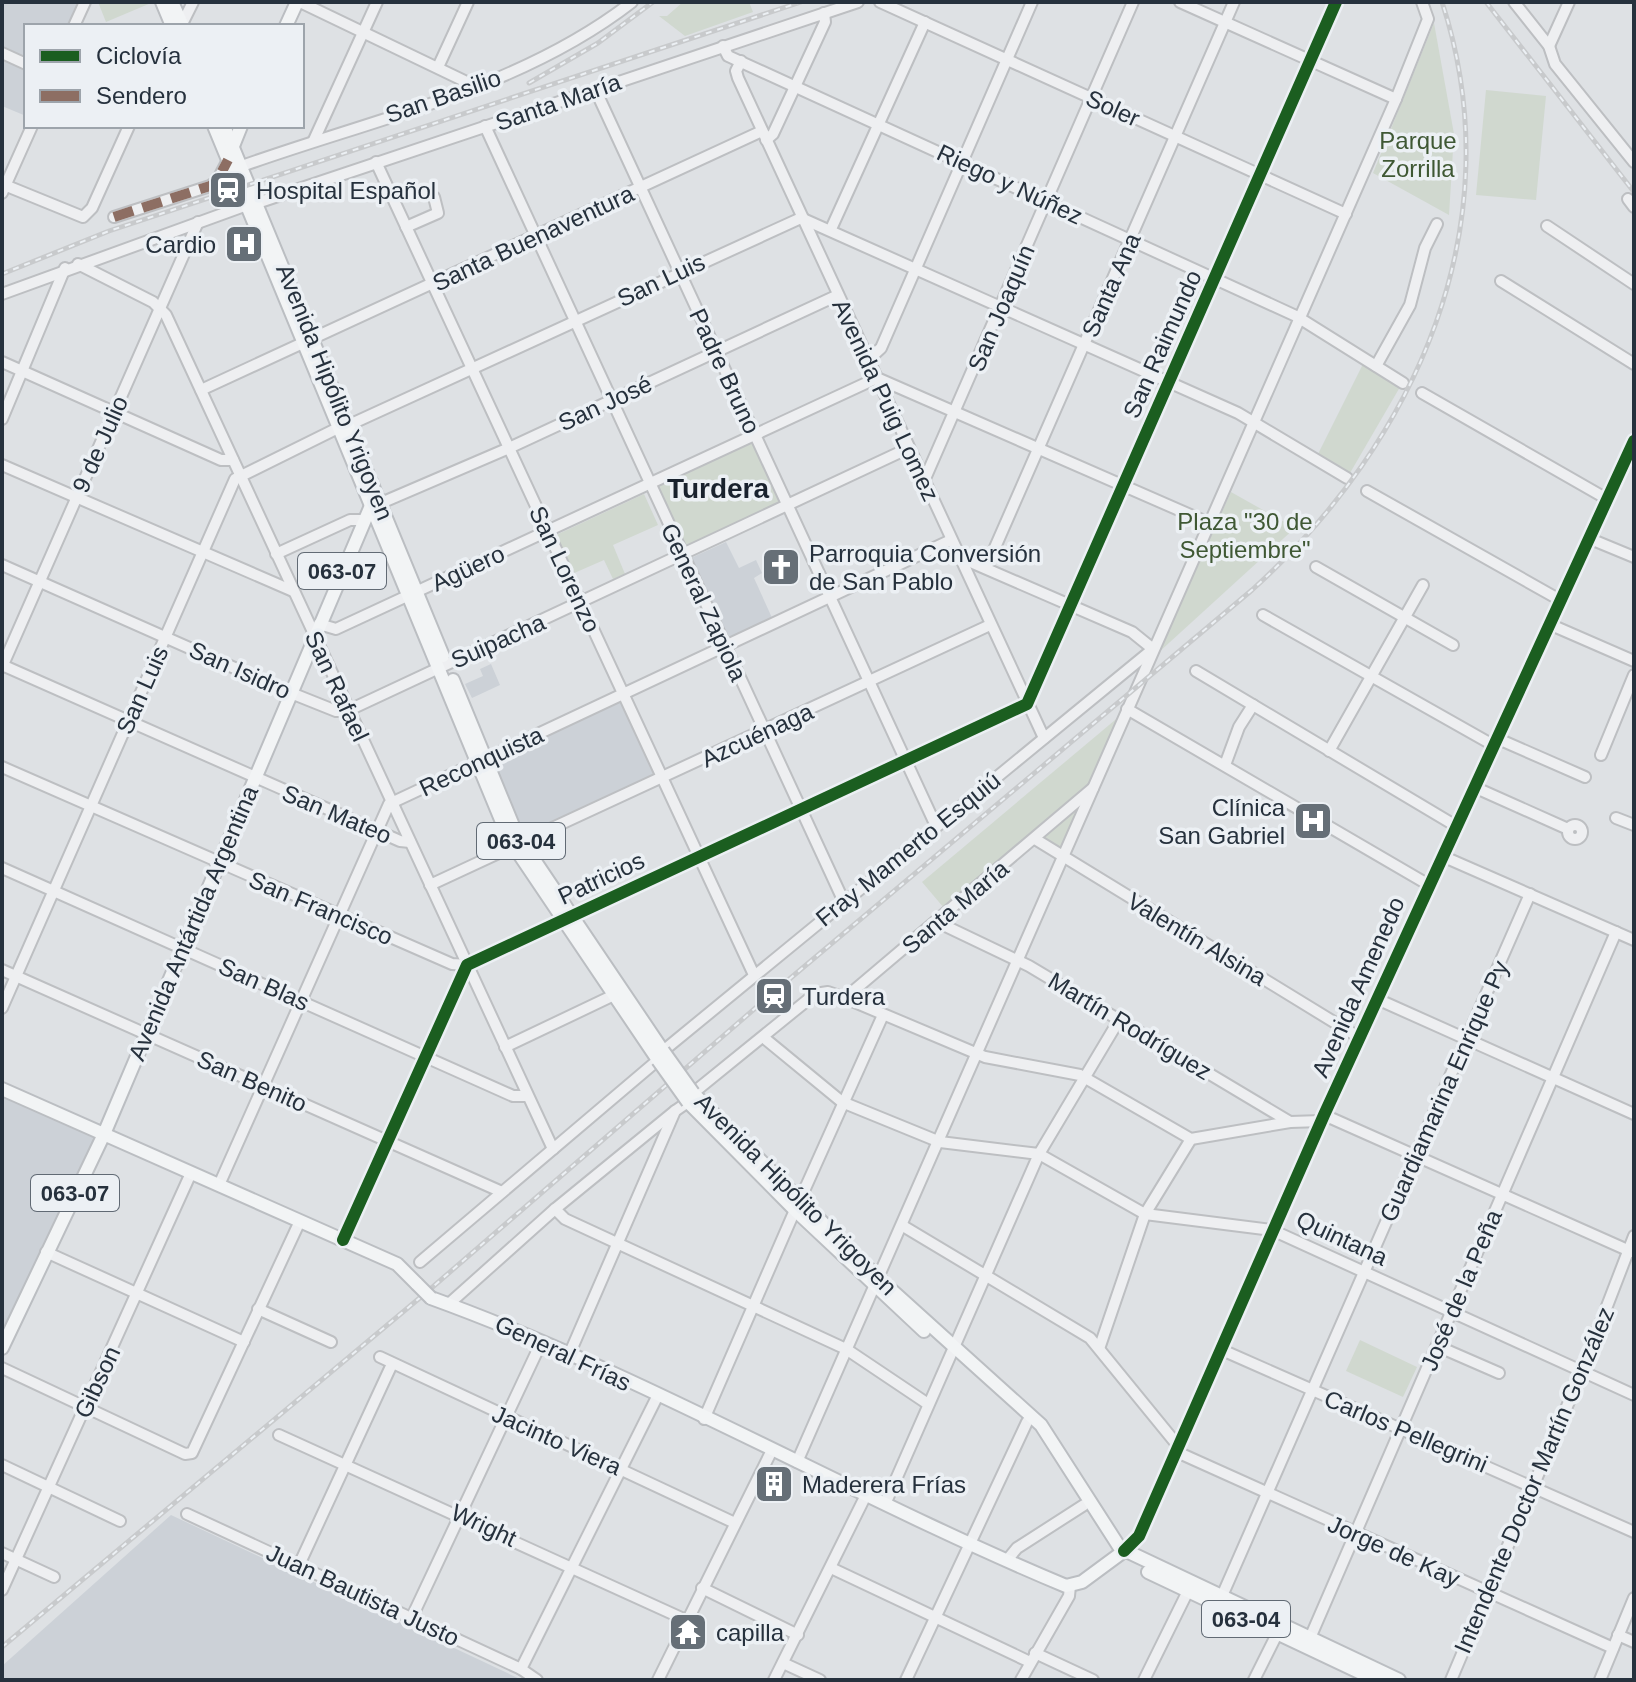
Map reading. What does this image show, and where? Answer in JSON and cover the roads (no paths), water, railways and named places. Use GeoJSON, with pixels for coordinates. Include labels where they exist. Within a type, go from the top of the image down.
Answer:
{"type":"FeatureCollection","features":[{"type":"Feature","properties":{"kind":"main road"},"geometry":{"type":"LineString","coordinates":[[162,2],[178,24]]}},
{"type":"Feature","properties":{"kind":"main road"},"geometry":{"type":"LineString","coordinates":[[172,2],[179,24]]}},
{"type":"Feature","properties":{"kind":"main road"},"geometry":{"type":"LineString","coordinates":[[287,24],[299,2]]}},
{"type":"Feature","properties":{"kind":"main road","name":"Avenida Hipólito Yrigoyen"},"geometry":{"type":"LineString","coordinates":[[215,128],[228,160],[245,187],[518,844],[690,1098],[876,1282],[1027,1422],[1046,1443],[1084,1505],[1121,1553],[1188,1591],[1280,1629]]}},
{"type":"Feature","properties":{"kind":"main road","name":"Avenida Hipólito Yrigoyen"},"geometry":{"type":"LineString","coordinates":[[225,128],[242,166],[245,187]]}},
{"type":"Feature","properties":{"kind":"main road"},"geometry":{"type":"LineString","coordinates":[[233,146],[240,128]]}},
{"type":"Feature","properties":{"kind":"main road","name":"Avenida Antártida Argentina"},"geometry":{"type":"LineString","coordinates":[[2,1348],[104,1134],[363,520],[376,501]]}},
{"type":"Feature","properties":{"kind":"main road","name":"Avenida Hipólito Yrigoyen"},"geometry":{"type":"LineString","coordinates":[[568,918],[614,995],[661,1056]]}},
{"type":"Feature","properties":{"kind":"main road","name":"General Frías"},"geometry":{"type":"LineString","coordinates":[[2,1089],[397,1264],[431,1298],[451,1302],[569,1355],[1070,1586]]}},
{"type":"Feature","properties":{"kind":"main road","name":"Avenida Hipólito Yrigoyen"},"geometry":{"type":"LineString","coordinates":[[951,1350],[1047,1432],[1121,1553],[1222,1596],[1376,1680]]}},
{"type":"Feature","properties":{"kind":"main road"},"geometry":{"type":"LineString","coordinates":[[1070,1586],[1082,1582],[1121,1553]]}},
{"type":"Feature","properties":{"kind":"main road","name":"Avenida Hipólito Yrigoyen"},"geometry":{"type":"LineString","coordinates":[[1308,1643],[1399,1680]]}},
{"type":"Feature","properties":{"kind":"street"},"geometry":{"type":"LineString","coordinates":[[75,24],[85,2]]}},
{"type":"Feature","properties":{"kind":"street"},"geometry":{"type":"LineString","coordinates":[[180,24],[193,2]]}},
{"type":"Feature","properties":{"kind":"street"},"geometry":{"type":"LineString","coordinates":[[299,2],[439,65],[477,87]]}},
{"type":"Feature","properties":{"kind":"street"},"geometry":{"type":"LineString","coordinates":[[314,140],[377,2]]}},
{"type":"Feature","properties":{"kind":"street"},"geometry":{"type":"LineString","coordinates":[[439,65],[468,2]]}},
{"type":"Feature","properties":{"kind":"street"},"geometry":{"type":"LineString","coordinates":[[612,2],[629,5]]}},
{"type":"Feature","properties":{"kind":"street","name":"Santa María"},"geometry":{"type":"LineString","coordinates":[[2,294],[65,268],[198,222],[858,2]]}},
{"type":"Feature","properties":{"kind":"street","name":"Soler"},"geometry":{"type":"LineString","coordinates":[[880,2],[1346,214]]}},
{"type":"Feature","properties":{"kind":"street"},"geometry":{"type":"LineString","coordinates":[[868,360],[881,348],[1032,2]]}},
{"type":"Feature","properties":{"kind":"street","name":"San Joaquín"},"geometry":{"type":"LineString","coordinates":[[924,481],[1133,2]]}},
{"type":"Feature","properties":{"kind":"street"},"geometry":{"type":"LineString","coordinates":[[1180,2],[1396,99]]}},
{"type":"Feature","properties":{"kind":"street","name":"Santa Ana"},"geometry":{"type":"LineString","coordinates":[[986,568],[1234,2]]}},
{"type":"Feature","properties":{"kind":"street","name":"San Raimundo"},"geometry":{"type":"LineString","coordinates":[[1027,704],[1336,2]]}},
{"type":"Feature","properties":{"kind":"street"},"geometry":{"type":"LineString","coordinates":[[797,1462],[1396,99],[1428,19],[1422,2]]}},
{"type":"Feature","properties":{"kind":"street"},"geometry":{"type":"LineString","coordinates":[[1514,2],[1549,46],[1555,64],[1634,162]]}},
{"type":"Feature","properties":{"kind":"street"},"geometry":{"type":"LineString","coordinates":[[1549,46],[1569,2]]}},
{"type":"Feature","properties":{"kind":"street","name":"San Basilio"},"geometry":{"type":"LineString","coordinates":[[242,166],[477,87],[569,43],[629,5]]}},
{"type":"Feature","properties":{"kind":"street"},"geometry":{"type":"LineString","coordinates":[[764,136],[794,86],[825,22],[824,13]]}},
{"type":"Feature","properties":{"kind":"street"},"geometry":{"type":"LineString","coordinates":[[831,229],[925,22]]}},
{"type":"Feature","properties":{"kind":"street","name":"Riego y Núñez"},"geometry":{"type":"LineString","coordinates":[[723,46],[728,56],[1301,318],[1403,383]]}},
{"type":"Feature","properties":{"kind":"street"},"geometry":{"type":"LineString","coordinates":[[2,53],[24,63]]}},
{"type":"Feature","properties":{"kind":"street","name":"Avenida Puig Lomez"},"geometry":{"type":"LineString","coordinates":[[741,61],[736,74],[1044,738]]}},
{"type":"Feature","properties":{"kind":"street","name":"Padre Bruno"},"geometry":{"type":"LineString","coordinates":[[595,89],[936,826]]}},
{"type":"Feature","properties":{"kind":"street","name":"General Zapiola"},"geometry":{"type":"LineString","coordinates":[[485,126],[681,556],[844,902]]}},
{"type":"Feature","properties":{"kind":"street"},"geometry":{"type":"LineString","coordinates":[[31,128],[3,187],[83,217],[92,208],[128,128]]}},
{"type":"Feature","properties":{"kind":"street","name":"Santa Buenaventura"},"geometry":{"type":"LineString","coordinates":[[201,390],[641,188],[764,136]]}},
{"type":"Feature","properties":{"kind":"street"},"geometry":{"type":"LineString","coordinates":[[114,217],[210,186],[217,181],[228,160]]}},
{"type":"Feature","properties":{"kind":"street","name":"San Lorenzo"},"geometry":{"type":"LineString","coordinates":[[376,162],[754,975]]}},
{"type":"Feature","properties":{"kind":"street"},"geometry":{"type":"LineString","coordinates":[[406,227],[438,213],[434,197]]}},
{"type":"Feature","properties":{"kind":"street"},"geometry":{"type":"LineString","coordinates":[[801,218],[1169,383],[1252,423],[1347,478]]}},
{"type":"Feature","properties":{"kind":"street","name":"San Luis"},"geometry":{"type":"LineString","coordinates":[[2,1008],[239,474],[801,218]]}},
{"type":"Feature","properties":{"kind":"street","name":"9 de Julio"},"geometry":{"type":"LineString","coordinates":[[2,666],[198,222]]}},
{"type":"Feature","properties":{"kind":"street"},"geometry":{"type":"LineString","coordinates":[[1376,366],[1410,305],[1425,248],[1437,224]]}},
{"type":"Feature","properties":{"kind":"street"},"geometry":{"type":"LineString","coordinates":[[1547,226],[1634,284]]}},
{"type":"Feature","properties":{"kind":"street"},"geometry":{"type":"LineString","coordinates":[[78,264],[159,306]]}},
{"type":"Feature","properties":{"kind":"street"},"geometry":{"type":"LineString","coordinates":[[2,419],[65,276],[65,268]]}},
{"type":"Feature","properties":{"kind":"street"},"geometry":{"type":"LineString","coordinates":[[1501,281],[1634,364]]}},
{"type":"Feature","properties":{"kind":"street","name":"San José"},"geometry":{"type":"LineString","coordinates":[[376,501],[509,448],[838,295]]}},
{"type":"Feature","properties":{"kind":"street","name":"San Rafael"},"geometry":{"type":"LineString","coordinates":[[159,306],[293,591],[317,630],[347,711],[553,1149]]}},
{"type":"Feature","properties":{"kind":"street"},"geometry":{"type":"LineString","coordinates":[[2,362],[221,460],[233,460]]}},
{"type":"Feature","properties":{"kind":"street"},"geometry":{"type":"LineString","coordinates":[[877,378],[1211,524]]}},
{"type":"Feature","properties":{"kind":"street","name":"Agüero"},"geometry":{"type":"LineString","coordinates":[[317,630],[336,629],[877,378]]}},
{"type":"Feature","properties":{"kind":"street"},"geometry":{"type":"LineString","coordinates":[[1422,393],[1607,499]]}},
{"type":"Feature","properties":{"kind":"street","name":"Avenida Amenedo"},"geometry":{"type":"LineString","coordinates":[[1121,1553],[1139,1536],[1323,1118],[1634,441]]}},
{"type":"Feature","properties":{"kind":"street","name":"Suipacha"},"geometry":{"type":"LineString","coordinates":[[347,711],[909,448]]}},
{"type":"Feature","properties":{"kind":"street"},"geometry":{"type":"LineString","coordinates":[[2,465],[293,591]]}},
{"type":"Feature","properties":{"kind":"street"},"geometry":{"type":"LineString","coordinates":[[1367,491],[1560,600]]}},
{"type":"Feature","properties":{"kind":"street"},"geometry":{"type":"LineString","coordinates":[[276,554],[350,520],[363,520]]}},
{"type":"Feature","properties":{"kind":"street"},"geometry":{"type":"LineString","coordinates":[[1588,538],[1634,557]]}},
{"type":"Feature","properties":{"kind":"street","name":"Reconquista"},"geometry":{"type":"LineString","coordinates":[[219,1185],[375,831],[392,802],[951,540]]}},
{"type":"Feature","properties":{"kind":"street"},"geometry":{"type":"LineString","coordinates":[[959,557],[1132,632],[1153,649]]}},
{"type":"Feature","properties":{"kind":"street","name":"San Isidro"},"geometry":{"type":"LineString","coordinates":[[2,565],[291,693],[336,711],[347,711]]}},
{"type":"Feature","properties":{"kind":"street"},"geometry":{"type":"LineString","coordinates":[[1316,567],[1453,645]]}},
{"type":"Feature","properties":{"kind":"street"},"geometry":{"type":"LineString","coordinates":[[1329,751],[1423,585]]}},
{"type":"Feature","properties":{"kind":"street"},"geometry":{"type":"LineString","coordinates":[[1263,615],[1371,677],[1495,741],[1585,777]]}},
{"type":"Feature","properties":{"kind":"street"},"geometry":{"type":"LineString","coordinates":[[1549,624],[1634,661]]}},
{"type":"Feature","properties":{"kind":"street","name":"Azcuénaga"},"geometry":{"type":"LineString","coordinates":[[430,885],[990,625]]}},
{"type":"Feature","properties":{"kind":"street","name":"Fray Mamerto Esquiú"},"geometry":{"type":"LineString","coordinates":[[420,1262],[754,975],[1153,649]]}},
{"type":"Feature","properties":{"kind":"street","name":"San Mateo"},"geometry":{"type":"LineString","coordinates":[[2,666],[375,831],[410,842]]}},
{"type":"Feature","properties":{"kind":"street"},"geometry":{"type":"LineString","coordinates":[[1196,671],[1456,826]]}},
{"type":"Feature","properties":{"kind":"street"},"geometry":{"type":"LineString","coordinates":[[1601,755],[1634,675]]}},
{"type":"Feature","properties":{"kind":"street","name":"Patricios"},"geometry":{"type":"LineString","coordinates":[[467,965],[1027,704]]}},
{"type":"Feature","properties":{"kind":"street"},"geometry":{"type":"LineString","coordinates":[[1225,765],[1239,727],[1253,705]]}},
{"type":"Feature","properties":{"kind":"street"},"geometry":{"type":"LineString","coordinates":[[1127,709],[1429,885]]}},
{"type":"Feature","properties":{"kind":"street","name":"San Francisco"},"geometry":{"type":"LineString","coordinates":[[2,767],[338,917],[452,964],[467,965]]}},
{"type":"Feature","properties":{"kind":"street","name":"Santa María"},"geometry":{"type":"LineString","coordinates":[[845,998],[1097,784]]}},
{"type":"Feature","properties":{"kind":"street"},"geometry":{"type":"LineString","coordinates":[[1474,787],[1568,829]]}},
{"type":"Feature","properties":{"kind":"street"},"geometry":{"type":"LineString","coordinates":[[1616,818],[1634,825]]}},
{"type":"Feature","properties":{"kind":"street","name":"Valentín Alsina"},"geometry":{"type":"LineString","coordinates":[[1035,839],[1063,859],[1360,1038]]}},
{"type":"Feature","properties":{"kind":"street"},"geometry":{"type":"LineString","coordinates":[[1442,856],[1634,940]]}},
{"type":"Feature","properties":{"kind":"street","name":"San Blas"},"geometry":{"type":"LineString","coordinates":[[2,868],[513,1096],[527,1096]]}},
{"type":"Feature","properties":{"kind":"street","name":"Guardiamarina Enrique Py"},"geometry":{"type":"LineString","coordinates":[[1222,1596],[1269,1495],[1530,894]]}},
{"type":"Feature","properties":{"kind":"street","name":"Martín Rodríguez"},"geometry":{"type":"LineString","coordinates":[[937,922],[1019,961],[1290,1122]]}},
{"type":"Feature","properties":{"kind":"street","name":"José de la Peña"},"geometry":{"type":"LineString","coordinates":[[1308,1643],[1616,932]]}},
{"type":"Feature","properties":{"kind":"street"},"geometry":{"type":"LineString","coordinates":[[343,1240],[467,965]]}},
{"type":"Feature","properties":{"kind":"street","name":"San Benito"},"geometry":{"type":"LineString","coordinates":[[2,970],[502,1192]]}},
{"type":"Feature","properties":{"kind":"street"},"geometry":{"type":"LineString","coordinates":[[451,1302],[555,1209],[819,992],[845,998],[978,1054],[1085,1077],[1191,1139],[1323,1118],[1631,1251]]}},
{"type":"Feature","properties":{"kind":"street"},"geometry":{"type":"LineString","coordinates":[[505,1047],[614,995]]}},
{"type":"Feature","properties":{"kind":"street"},"geometry":{"type":"LineString","coordinates":[[1377,999],[1634,1114]]}},
{"type":"Feature","properties":{"kind":"street"},"geometry":{"type":"LineString","coordinates":[[704,1419],[883,1015]]}},
{"type":"Feature","properties":{"kind":"street"},"geometry":{"type":"LineString","coordinates":[[886,1502],[1039,1154],[1119,1020]]}},
{"type":"Feature","properties":{"kind":"street"},"geometry":{"type":"LineString","coordinates":[[763,1037],[842,1102],[940,1142]]}},
{"type":"Feature","properties":{"kind":"street"},"geometry":{"type":"LineString","coordinates":[[569,1355],[675,1111]]}},
{"type":"Feature","properties":{"kind":"street"},"geometry":{"type":"LineString","coordinates":[[1100,1346],[1145,1214],[1191,1139]]}},
{"type":"Feature","properties":{"kind":"street","name":"Quintana"},"geometry":{"type":"LineString","coordinates":[[940,1142],[1039,1154],[1145,1214],[1274,1231],[1634,1395]]}},
{"type":"Feature","properties":{"kind":"street","name":"Gibson"},"geometry":{"type":"LineString","coordinates":[[2,1590],[191,1173]]}},
{"type":"Feature","properties":{"kind":"street"},"geometry":{"type":"LineString","coordinates":[[555,1209],[565,1219],[846,1349],[928,1404]]}},
{"type":"Feature","properties":{"kind":"street"},"geometry":{"type":"LineString","coordinates":[[2,1368],[185,1454],[192,1453],[300,1221]]}},
{"type":"Feature","properties":{"kind":"street","name":"Jorge de Kay"},"geometry":{"type":"LineString","coordinates":[[903,1226],[1100,1346],[1178,1450],[1269,1495],[1613,1648]]}},
{"type":"Feature","properties":{"kind":"street","name":"Intendente Doctor Martín González"},"geometry":{"type":"LineString","coordinates":[[1451,1680],[1582,1371],[1631,1251],[1634,1236]]}},
{"type":"Feature","properties":{"kind":"street"},"geometry":{"type":"LineString","coordinates":[[46,1252],[244,1342]]}},
{"type":"Feature","properties":{"kind":"street"},"geometry":{"type":"LineString","coordinates":[[258,1309],[331,1342]]}},
{"type":"Feature","properties":{"kind":"street"},"geometry":{"type":"LineString","coordinates":[[412,1617],[541,1343]]}},
{"type":"Feature","properties":{"kind":"street"},"geometry":{"type":"LineString","coordinates":[[1437,1346],[1499,1373]]}},
{"type":"Feature","properties":{"kind":"street","name":"Carlos Pellegrini"},"geometry":{"type":"LineString","coordinates":[[1222,1350],[1634,1532]]}},
{"type":"Feature","properties":{"kind":"street","name":"Jacinto Viera"},"geometry":{"type":"LineString","coordinates":[[380,1357],[735,1523]]}},
{"type":"Feature","properties":{"kind":"street"},"geometry":{"type":"LineString","coordinates":[[299,1565],[392,1364]]}},
{"type":"Feature","properties":{"kind":"street"},"geometry":{"type":"LineString","coordinates":[[521,1669],[657,1397]]}},
{"type":"Feature","properties":{"kind":"street"},"geometry":{"type":"LineString","coordinates":[[906,1680],[1027,1422]]}},
{"type":"Feature","properties":{"kind":"street","name":"Wright"},"geometry":{"type":"LineString","coordinates":[[279,1435],[461,1515],[686,1620]]}},
{"type":"Feature","properties":{"kind":"street"},"geometry":{"type":"LineString","coordinates":[[658,1680],[772,1450]]}},
{"type":"Feature","properties":{"kind":"street"},"geometry":{"type":"LineString","coordinates":[[2,1465],[120,1521]]}},
{"type":"Feature","properties":{"kind":"street"},"geometry":{"type":"LineString","coordinates":[[774,1680],[867,1493]]}},
{"type":"Feature","properties":{"kind":"street"},"geometry":{"type":"LineString","coordinates":[[1008,1559],[1017,1548],[1084,1505]]}},
{"type":"Feature","properties":{"kind":"street","name":"Juan Bautista Justo"},"geometry":{"type":"LineString","coordinates":[[187,1514],[412,1617],[521,1669],[537,1680]]}},
{"type":"Feature","properties":{"kind":"street"},"geometry":{"type":"LineString","coordinates":[[2,1553],[54,1577]]}},
{"type":"Feature","properties":{"kind":"street"},"geometry":{"type":"LineString","coordinates":[[831,1568],[936,1618],[1093,1680]]}},
{"type":"Feature","properties":{"kind":"street"},"geometry":{"type":"LineString","coordinates":[[1021,1680],[1069,1596],[1070,1586]]}},
{"type":"Feature","properties":{"kind":"street"},"geometry":{"type":"LineString","coordinates":[[702,1588],[798,1635]]}},
{"type":"Feature","properties":{"kind":"street"},"geometry":{"type":"LineString","coordinates":[[1144,1680],[1188,1591]]}},
{"type":"Feature","properties":{"kind":"street"},"geometry":{"type":"LineString","coordinates":[[1600,1680],[1634,1598]]}},
{"type":"Feature","properties":{"kind":"street"},"geometry":{"type":"LineString","coordinates":[[1254,1680],[1280,1629]]}},
{"type":"Feature","properties":{"kind":"street"},"geometry":{"type":"LineString","coordinates":[[1618,1635],[1634,1642]]}},
{"type":"Feature","properties":{"kind":"street"},"geometry":{"type":"LineString","coordinates":[[783,1663],[820,1680]]}},
{"type":"Feature","properties":{"kind":"railway"},"geometry":{"type":"LineString","coordinates":[[529,83],[598,43],[653,2]]}},
{"type":"Feature","properties":{"kind":"railway"},"geometry":{"type":"LineString","coordinates":[[2,274],[109,231],[801,2]]}},
{"type":"Feature","properties":{"kind":"railway"},"geometry":{"type":"LineString","coordinates":[[2,1647],[428,1291],[774,992],[1252,590],[1310,531],[1361,466],[1404,397],[1436,323],[1457,246],[1466,166],[1461,85],[1442,2]]}},
{"type":"Feature","properties":{"kind":"railway"},"geometry":{"type":"LineString","coordinates":[[1486,2],[1634,192]]}},
{"type":"Feature","properties":{"kind":"place","name":"Hospital Español"},"geometry":{"type":"Point","coordinates":[228,190]}},
{"type":"Feature","properties":{"kind":"place","name":"Cardio"},"geometry":{"type":"Point","coordinates":[244,244]}},
{"type":"Feature","properties":{"kind":"place","name":"Parroquia Conversión de San Pablo"},"geometry":{"type":"Point","coordinates":[781,567]}},
{"type":"Feature","properties":{"kind":"place","name":"Clínica San Gabriel"},"geometry":{"type":"Point","coordinates":[1313,821]}},
{"type":"Feature","properties":{"kind":"place","name":"Turdera"},"geometry":{"type":"Point","coordinates":[774,996]}},
{"type":"Feature","properties":{"kind":"place","name":"Maderera Frías"},"geometry":{"type":"Point","coordinates":[774,1484]}},
{"type":"Feature","properties":{"kind":"place","name":"capilla"},"geometry":{"type":"Point","coordinates":[688,1632]}},
{"type":"Feature","properties":{"kind":"district","name":"Turdera"},"geometry":{"type":"Point","coordinates":[718,488]}},
{"type":"Feature","properties":{"kind":"park label","name":"Parque Zorrilla"},"geometry":{"type":"Point","coordinates":[1418,154]}},
{"type":"Feature","properties":{"kind":"park label","name":"Plaza \"30 de Septiembre\""},"geometry":{"type":"Point","coordinates":[1245,535]}}]}
